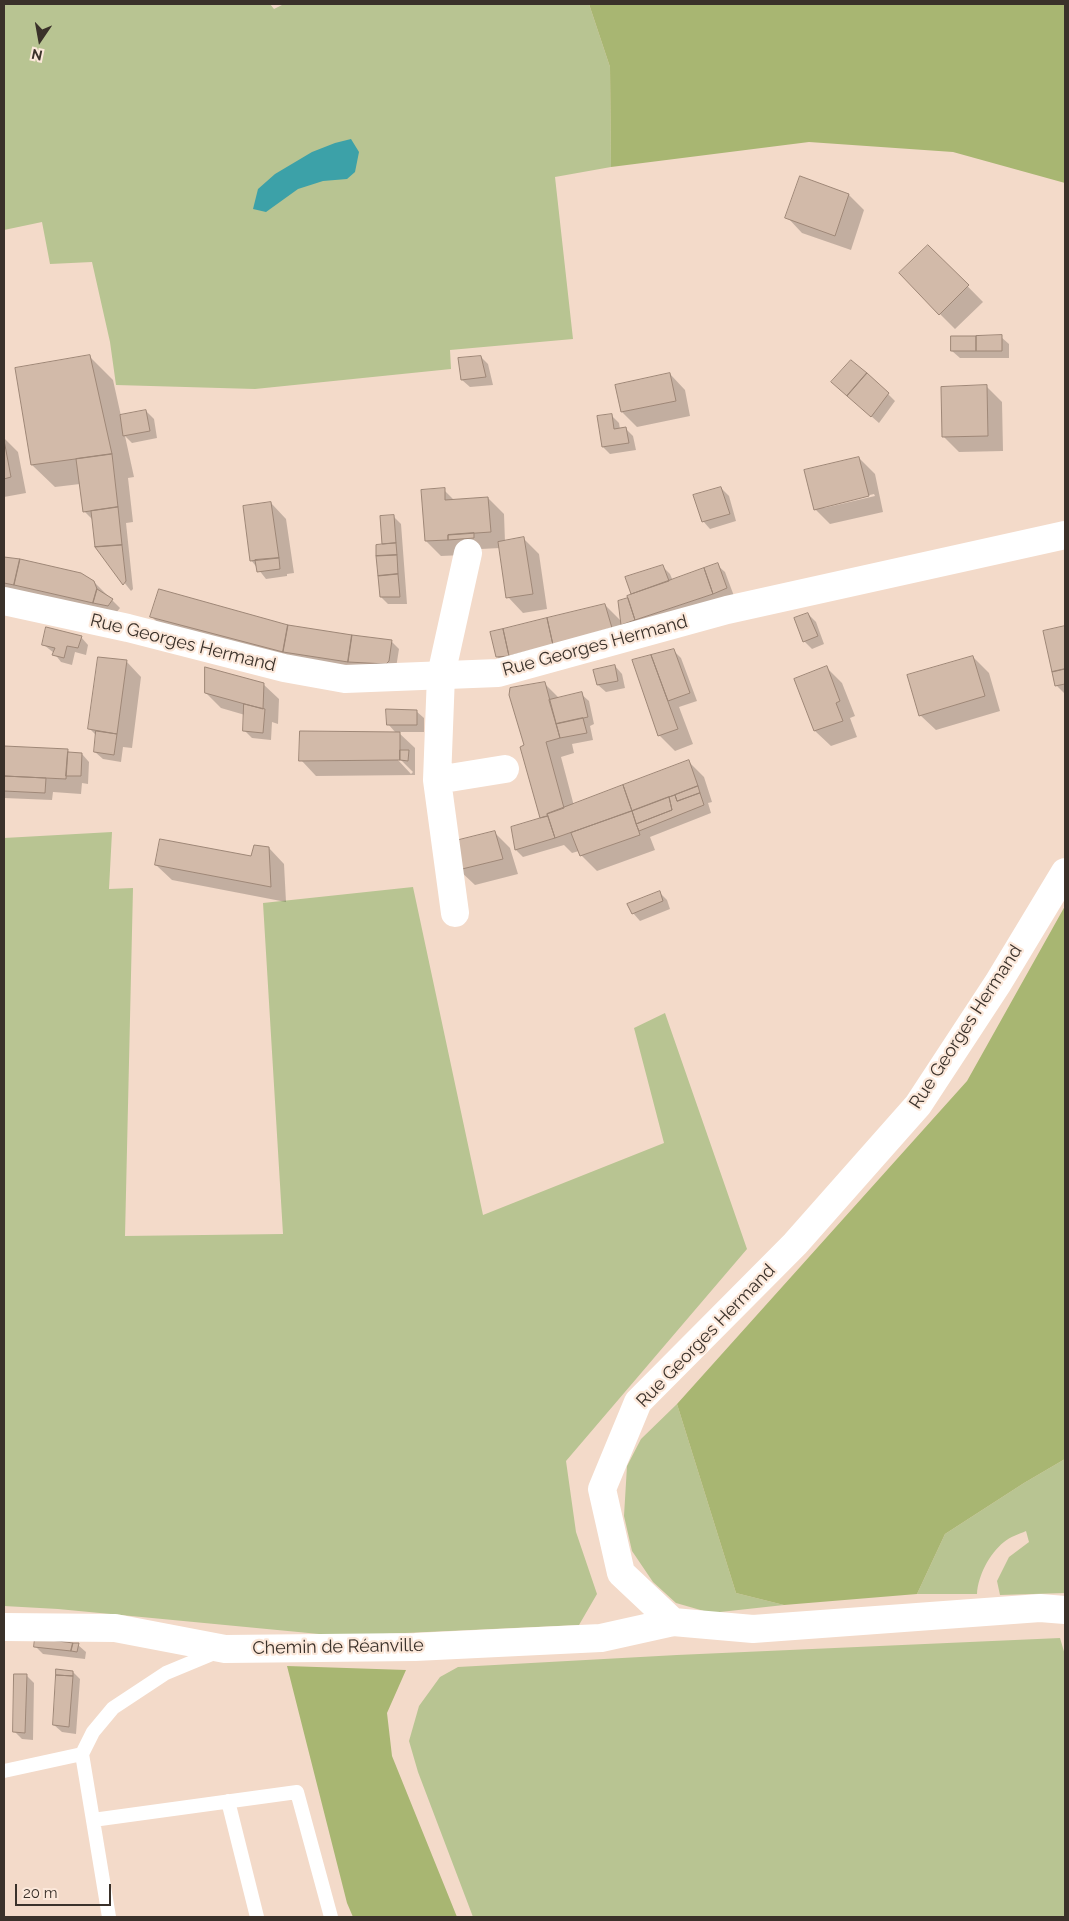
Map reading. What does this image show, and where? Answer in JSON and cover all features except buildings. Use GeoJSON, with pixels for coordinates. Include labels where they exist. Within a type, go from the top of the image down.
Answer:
{"type":"FeatureCollection","features":[{"type":"Feature","properties":{"kind":"street","name":"Rue Georges Hermand"},"geometry":{"type":"LineString","coordinates":[[4,601],[128,628],[284,668],[345,678],[498,673],[727,610],[1065,535]]}},
{"type":"Feature","properties":{"kind":"street"},"geometry":{"type":"LineString","coordinates":[[455,913],[437,780],[441,675],[468,553]]}},
{"type":"Feature","properties":{"kind":"street"},"geometry":{"type":"LineString","coordinates":[[437,780],[505,769]]}},
{"type":"Feature","properties":{"kind":"street","name":"Rue Georges Hermand"},"geometry":{"type":"LineString","coordinates":[[673,1622],[621,1573],[602,1489],[638,1402],[794,1244],[918,1105],[998,983],[1065,872]]}},
{"type":"Feature","properties":{"kind":"street"},"geometry":{"type":"LineString","coordinates":[[673,1622],[753,1629],[1040,1608],[1065,1610]]}},
{"type":"Feature","properties":{"kind":"street","name":"Chemin de Réanville"},"geometry":{"type":"LineString","coordinates":[[4,1626],[115,1628],[225,1649],[415,1647],[601,1638],[673,1622]]}},
{"type":"Feature","properties":{"kind":"lane"},"geometry":{"type":"LineString","coordinates":[[109,1917],[82,1754],[93,1732],[113,1708],[166,1673],[225,1649]]}},
{"type":"Feature","properties":{"kind":"lane"},"geometry":{"type":"LineString","coordinates":[[4,1771],[82,1754]]}},
{"type":"Feature","properties":{"kind":"lane"},"geometry":{"type":"LineString","coordinates":[[93,1820],[297,1792],[331,1917]]}},
{"type":"Feature","properties":{"kind":"lane"},"geometry":{"type":"LineString","coordinates":[[228,1801],[257,1917]]}},
{"type":"Feature","properties":{"kind":"green space"},"geometry":{"type":"Polygon","coordinates":[[[4,4],[270,4],[274,9],[284,4],[589,4],[610,67],[611,167],[555,177],[573,339],[450,350],[451,369],[255,389],[116,385],[110,342],[92,262],[50,264],[42,222],[4,230],[4,4]]]}},
{"type":"Feature","properties":{"kind":"green space"},"geometry":{"type":"Polygon","coordinates":[[[589,4],[1065,4],[1065,183],[953,152],[809,142],[611,167],[610,67],[589,4]]]}},
{"type":"Feature","properties":{"kind":"green space"},"geometry":{"type":"Polygon","coordinates":[[[112,832],[109,889],[133,888],[125,1236],[283,1234],[263,903],[413,887],[483,1215],[664,1143],[634,1028],[665,1013],[747,1249],[566,1461],[576,1532],[597,1594],[579,1625],[340,1636],[58,1609],[4,1606],[4,838],[112,832]]]}},
{"type":"Feature","properties":{"kind":"green space"},"geometry":{"type":"Polygon","coordinates":[[[1065,906],[1065,1459],[945,1534],[917,1594],[784,1605],[736,1593],[677,1404],[967,1081],[1065,906]]]}},
{"type":"Feature","properties":{"kind":"green space"},"geometry":{"type":"Polygon","coordinates":[[[677,1404],[736,1593],[784,1605],[711,1613],[676,1603],[653,1582],[632,1551],[624,1516],[627,1466],[641,1439],[677,1404]]]}},
{"type":"Feature","properties":{"kind":"green space"},"geometry":{"type":"Polygon","coordinates":[[[1065,1459],[1065,1593],[1000,1595],[997,1581],[1009,1557],[1029,1542],[1026,1531],[1006,1540],[989,1559],[982,1573],[977,1594],[917,1594],[945,1534],[1065,1459]]]}},
{"type":"Feature","properties":{"kind":"green space"},"geometry":{"type":"Polygon","coordinates":[[[1060,1638],[1065,1655],[1065,1917],[473,1917],[418,1772],[409,1741],[419,1706],[440,1677],[458,1667],[1060,1638]]]}},
{"type":"Feature","properties":{"kind":"green space"},"geometry":{"type":"Polygon","coordinates":[[[287,1666],[406,1670],[387,1713],[392,1756],[457,1917],[353,1917],[347,1903],[287,1666]]]}},
{"type":"Feature","properties":{"kind":"water"},"geometry":{"type":"Polygon","coordinates":[[[351,139],[359,152],[355,172],[347,179],[323,181],[298,189],[266,212],[253,209],[258,189],[275,174],[312,152],[351,139]]]}}]}
